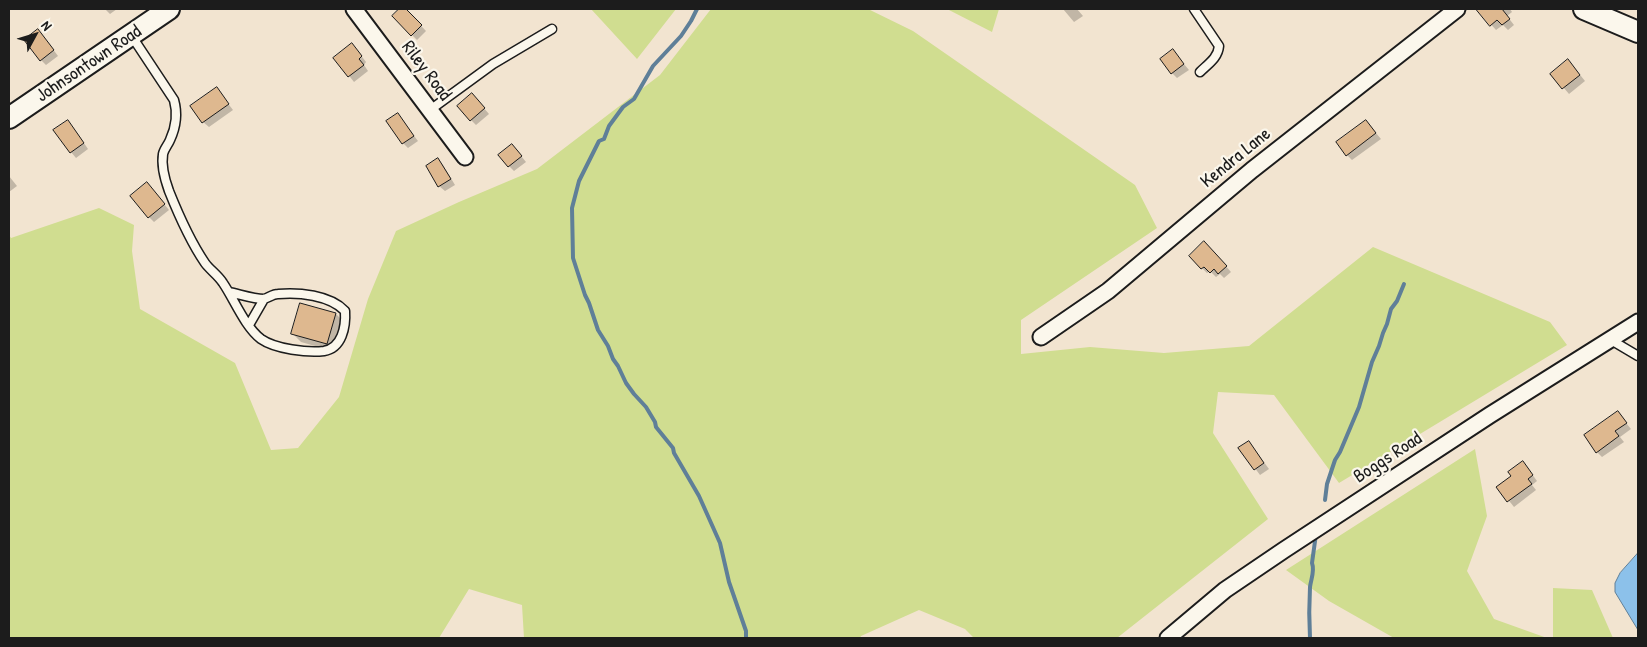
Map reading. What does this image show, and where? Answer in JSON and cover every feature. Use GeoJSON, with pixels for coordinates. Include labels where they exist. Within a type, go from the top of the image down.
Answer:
{"type":"FeatureCollection","features":[{"type":"Feature","properties":{"kind":"street","name":"Johnsontown Road"},"geometry":{"type":"LineString","coordinates":[[9,118],[169,9]]}},
{"type":"Feature","properties":{"kind":"street","name":"Riley Road"},"geometry":{"type":"LineString","coordinates":[[354,9],[466,157]]}},
{"type":"Feature","properties":{"kind":"street","name":"Kendra Lane"},"geometry":{"type":"LineString","coordinates":[[1040,337],[1108,291],[1252,170],[1457,9]]}},
{"type":"Feature","properties":{"kind":"street"},"geometry":{"type":"LineString","coordinates":[[1584,9],[1638,32]]}},
{"type":"Feature","properties":{"kind":"street","name":"Boggs Road"},"geometry":{"type":"LineString","coordinates":[[1168,638],[1225,590],[1284,550],[1490,415],[1638,322]]}},
{"type":"Feature","properties":{"kind":"lane"},"geometry":{"type":"LineString","coordinates":[[1194,9],[1218,46],[1215,58],[1200,72]]}},
{"type":"Feature","properties":{"kind":"lane"},"geometry":{"type":"LineString","coordinates":[[430,110],[493,64],[552,28]]}},
{"type":"Feature","properties":{"kind":"lane"},"geometry":{"type":"LineString","coordinates":[[131,35],[174,100],[177,110],[176,122],[163,153],[164,178],[169,192],[196,250],[207,266],[221,280],[229,292],[249,325],[253,331],[262,340],[280,347],[306,351],[324,351],[335,347],[340,342],[345,311],[328,300],[297,293],[275,294],[264,299],[249,325]]}},
{"type":"Feature","properties":{"kind":"lane"},"geometry":{"type":"LineString","coordinates":[[229,292],[264,299]]}},
{"type":"Feature","properties":{"kind":"lane"},"geometry":{"type":"LineString","coordinates":[[1611,340],[1638,356]]}},
{"type":"Feature","properties":{"kind":"green space"},"geometry":{"type":"Polygon","coordinates":[[[591,9],[676,9],[637,59],[591,9]]]}},
{"type":"Feature","properties":{"kind":"green space"},"geometry":{"type":"Polygon","coordinates":[[[711,9],[868,9],[913,31],[1135,185],[1157,228],[1021,320],[1021,354],[1090,347],[1164,353],[1249,346],[1373,247],[1550,322],[1567,345],[1339,483],[1274,395],[1218,392],[1213,433],[1268,519],[1117,638],[974,638],[965,629],[919,610],[860,638],[524,638],[522,605],[469,589],[439,638],[9,638],[9,235],[11,238],[99,208],[134,225],[132,251],[140,309],[235,363],[271,450],[298,448],[339,397],[368,299],[396,231],[537,169],[660,75],[711,9]]]}},
{"type":"Feature","properties":{"kind":"green space"},"geometry":{"type":"Polygon","coordinates":[[[947,9],[999,9],[992,32],[947,9]]]}},
{"type":"Feature","properties":{"kind":"green space"},"geometry":{"type":"Polygon","coordinates":[[[1475,449],[1487,516],[1467,571],[1494,619],[1547,638],[1394,638],[1329,601],[1286,570],[1475,449]]]}},
{"type":"Feature","properties":{"kind":"green space"},"geometry":{"type":"Polygon","coordinates":[[[1553,588],[1592,590],[1613,638],[1553,638],[1553,588]]]}},
{"type":"Feature","properties":{"kind":"water"},"geometry":{"type":"Polygon","coordinates":[[[1638,553],[1638,630],[1615,592],[1615,583],[1620,573],[1638,553]]]}},
{"type":"Feature","properties":{"kind":"building"},"geometry":{"type":"Polygon","coordinates":[[[399,9],[406,9],[422,25],[411,36],[392,16],[399,9]]]}},
{"type":"Feature","properties":{"kind":"building"},"geometry":{"type":"Polygon","coordinates":[[[1476,9],[1502,9],[1510,19],[1502,25],[1497,20],[1490,26],[1476,9]]]}},
{"type":"Feature","properties":{"kind":"building"},"geometry":{"type":"Polygon","coordinates":[[[38,29],[54,50],[40,61],[24,40],[38,29]]]}},
{"type":"Feature","properties":{"kind":"building"},"geometry":{"type":"Polygon","coordinates":[[[352,43],[362,56],[359,59],[364,65],[348,77],[333,58],[352,43]]]}},
{"type":"Feature","properties":{"kind":"building"},"geometry":{"type":"Polygon","coordinates":[[[1173,49],[1184,64],[1171,74],[1160,59],[1173,49]]]}},
{"type":"Feature","properties":{"kind":"building"},"geometry":{"type":"Polygon","coordinates":[[[1568,59],[1580,75],[1562,89],[1550,74],[1568,59]]]}},
{"type":"Feature","properties":{"kind":"building"},"geometry":{"type":"Polygon","coordinates":[[[217,87],[229,104],[202,123],[190,106],[217,87]]]}},
{"type":"Feature","properties":{"kind":"building"},"geometry":{"type":"Polygon","coordinates":[[[472,93],[485,108],[470,121],[457,106],[472,93]]]}},
{"type":"Feature","properties":{"kind":"building"},"geometry":{"type":"Polygon","coordinates":[[[398,113],[414,136],[402,144],[386,121],[398,113]]]}},
{"type":"Feature","properties":{"kind":"building"},"geometry":{"type":"Polygon","coordinates":[[[68,120],[84,143],[70,153],[53,130],[68,120]]]}},
{"type":"Feature","properties":{"kind":"building"},"geometry":{"type":"Polygon","coordinates":[[[1366,120],[1376,133],[1346,156],[1336,142],[1366,120]]]}},
{"type":"Feature","properties":{"kind":"building"},"geometry":{"type":"Polygon","coordinates":[[[512,144],[522,156],[508,167],[498,155],[512,144]]]}},
{"type":"Feature","properties":{"kind":"building"},"geometry":{"type":"Polygon","coordinates":[[[438,158],[451,179],[438,187],[426,166],[438,158]]]}},
{"type":"Feature","properties":{"kind":"building"},"geometry":{"type":"Polygon","coordinates":[[[147,182],[165,204],[148,218],[130,196],[147,182]]]}},
{"type":"Feature","properties":{"kind":"building"},"geometry":{"type":"Polygon","coordinates":[[[1204,241],[1227,266],[1218,274],[1214,269],[1210,273],[1204,267],[1201,269],[1189,256],[1204,241]]]}},
{"type":"Feature","properties":{"kind":"building"},"geometry":{"type":"Polygon","coordinates":[[[300,303],[336,313],[327,344],[291,334],[300,303]]]}},
{"type":"Feature","properties":{"kind":"building"},"geometry":{"type":"Polygon","coordinates":[[[1618,411],[1627,423],[1615,431],[1619,436],[1596,453],[1584,435],[1618,411]]]}},
{"type":"Feature","properties":{"kind":"building"},"geometry":{"type":"Polygon","coordinates":[[[1249,441],[1264,463],[1254,470],[1238,448],[1249,441]]]}},
{"type":"Feature","properties":{"kind":"building"},"geometry":{"type":"Polygon","coordinates":[[[1523,461],[1533,475],[1528,479],[1532,484],[1507,502],[1496,487],[1511,476],[1508,472],[1523,461]]]}},
{"type":"Feature","properties":{"kind":"waterway"},"geometry":{"type":"LineString","coordinates":[[697,9],[681,36],[653,66],[634,99],[623,107],[609,126],[604,139],[599,141],[579,181],[572,208],[573,258],[598,330],[608,346],[613,359],[626,383],[646,407],[656,427],[673,448],[674,453],[699,496],[720,543],[729,582],[746,631],[746,638]]}},
{"type":"Feature","properties":{"kind":"waterway"},"geometry":{"type":"LineString","coordinates":[[1325,500],[1327,484],[1335,460],[1359,407],[1372,362],[1391,309],[1397,301],[1404,284]]}},
{"type":"Feature","properties":{"kind":"waterway"},"geometry":{"type":"LineString","coordinates":[[1310,638],[1310,587],[1316,534]]}}]}
